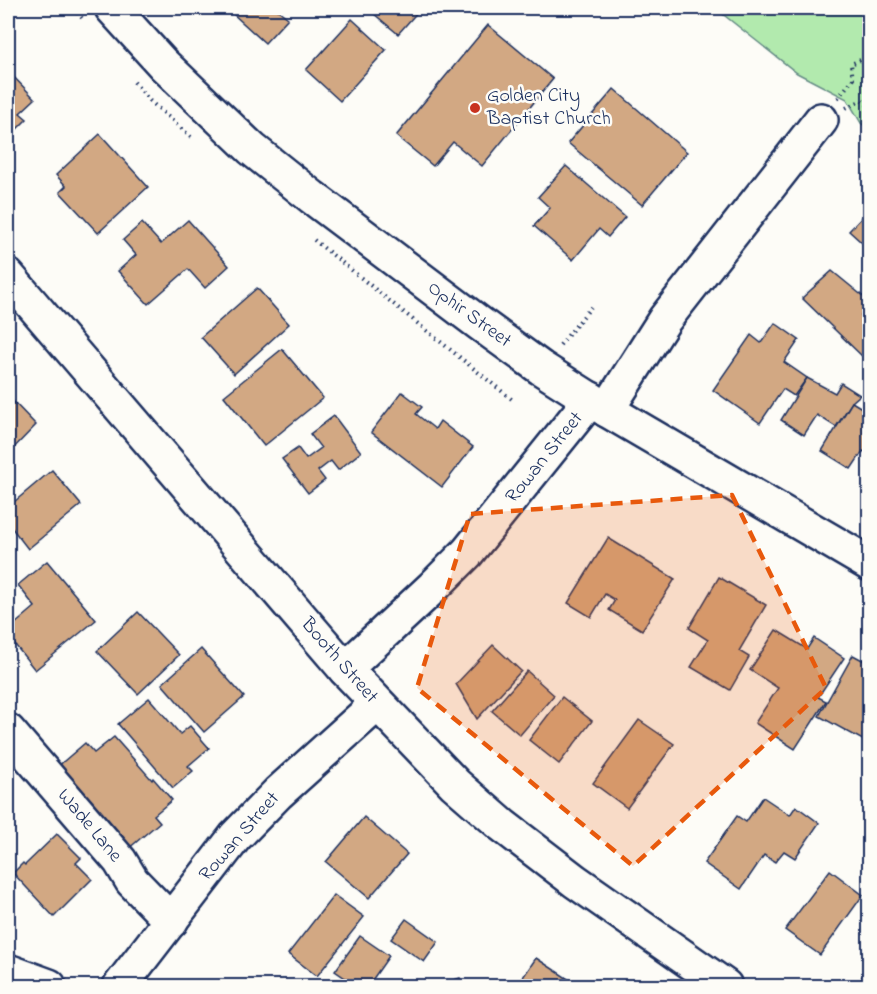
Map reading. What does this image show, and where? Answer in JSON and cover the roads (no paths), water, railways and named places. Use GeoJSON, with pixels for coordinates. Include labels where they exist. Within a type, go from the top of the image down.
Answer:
{"type":"FeatureCollection","features":[{"type":"Feature","properties":{"kind":"street","name":"Ophir Street"},"geometry":{"type":"LineString","coordinates":[[112,8],[163,64],[252,149],[329,211],[479,323],[541,368],[599,405],[870,564]]}},
{"type":"Feature","properties":{"kind":"street","name":"Rowan Street"},"geometry":{"type":"LineString","coordinates":[[345,669],[433,588],[467,553],[599,405],[821,120]]}},
{"type":"Feature","properties":{"kind":"street","name":"Booth Street"},"geometry":{"type":"LineString","coordinates":[[8,276],[345,669],[455,784],[502,825],[575,880],[725,987]]}},
{"type":"Feature","properties":{"kind":"street","name":"Rowan Street"},"geometry":{"type":"LineString","coordinates":[[120,987],[234,837],[278,793],[377,704]]}},
{"type":"Feature","properties":{"kind":"street","name":"Wade Lane"},"geometry":{"type":"LineString","coordinates":[[8,731],[120,861],[132,881],[171,921]]}},
{"type":"Feature","properties":{"kind":"street"},"geometry":{"type":"LineString","coordinates":[[8,971],[49,987]]}},
{"type":"Feature","properties":{"kind":"place","name":"Golden City Baptist Church"},"geometry":{"type":"Point","coordinates":[475,108]}}]}
